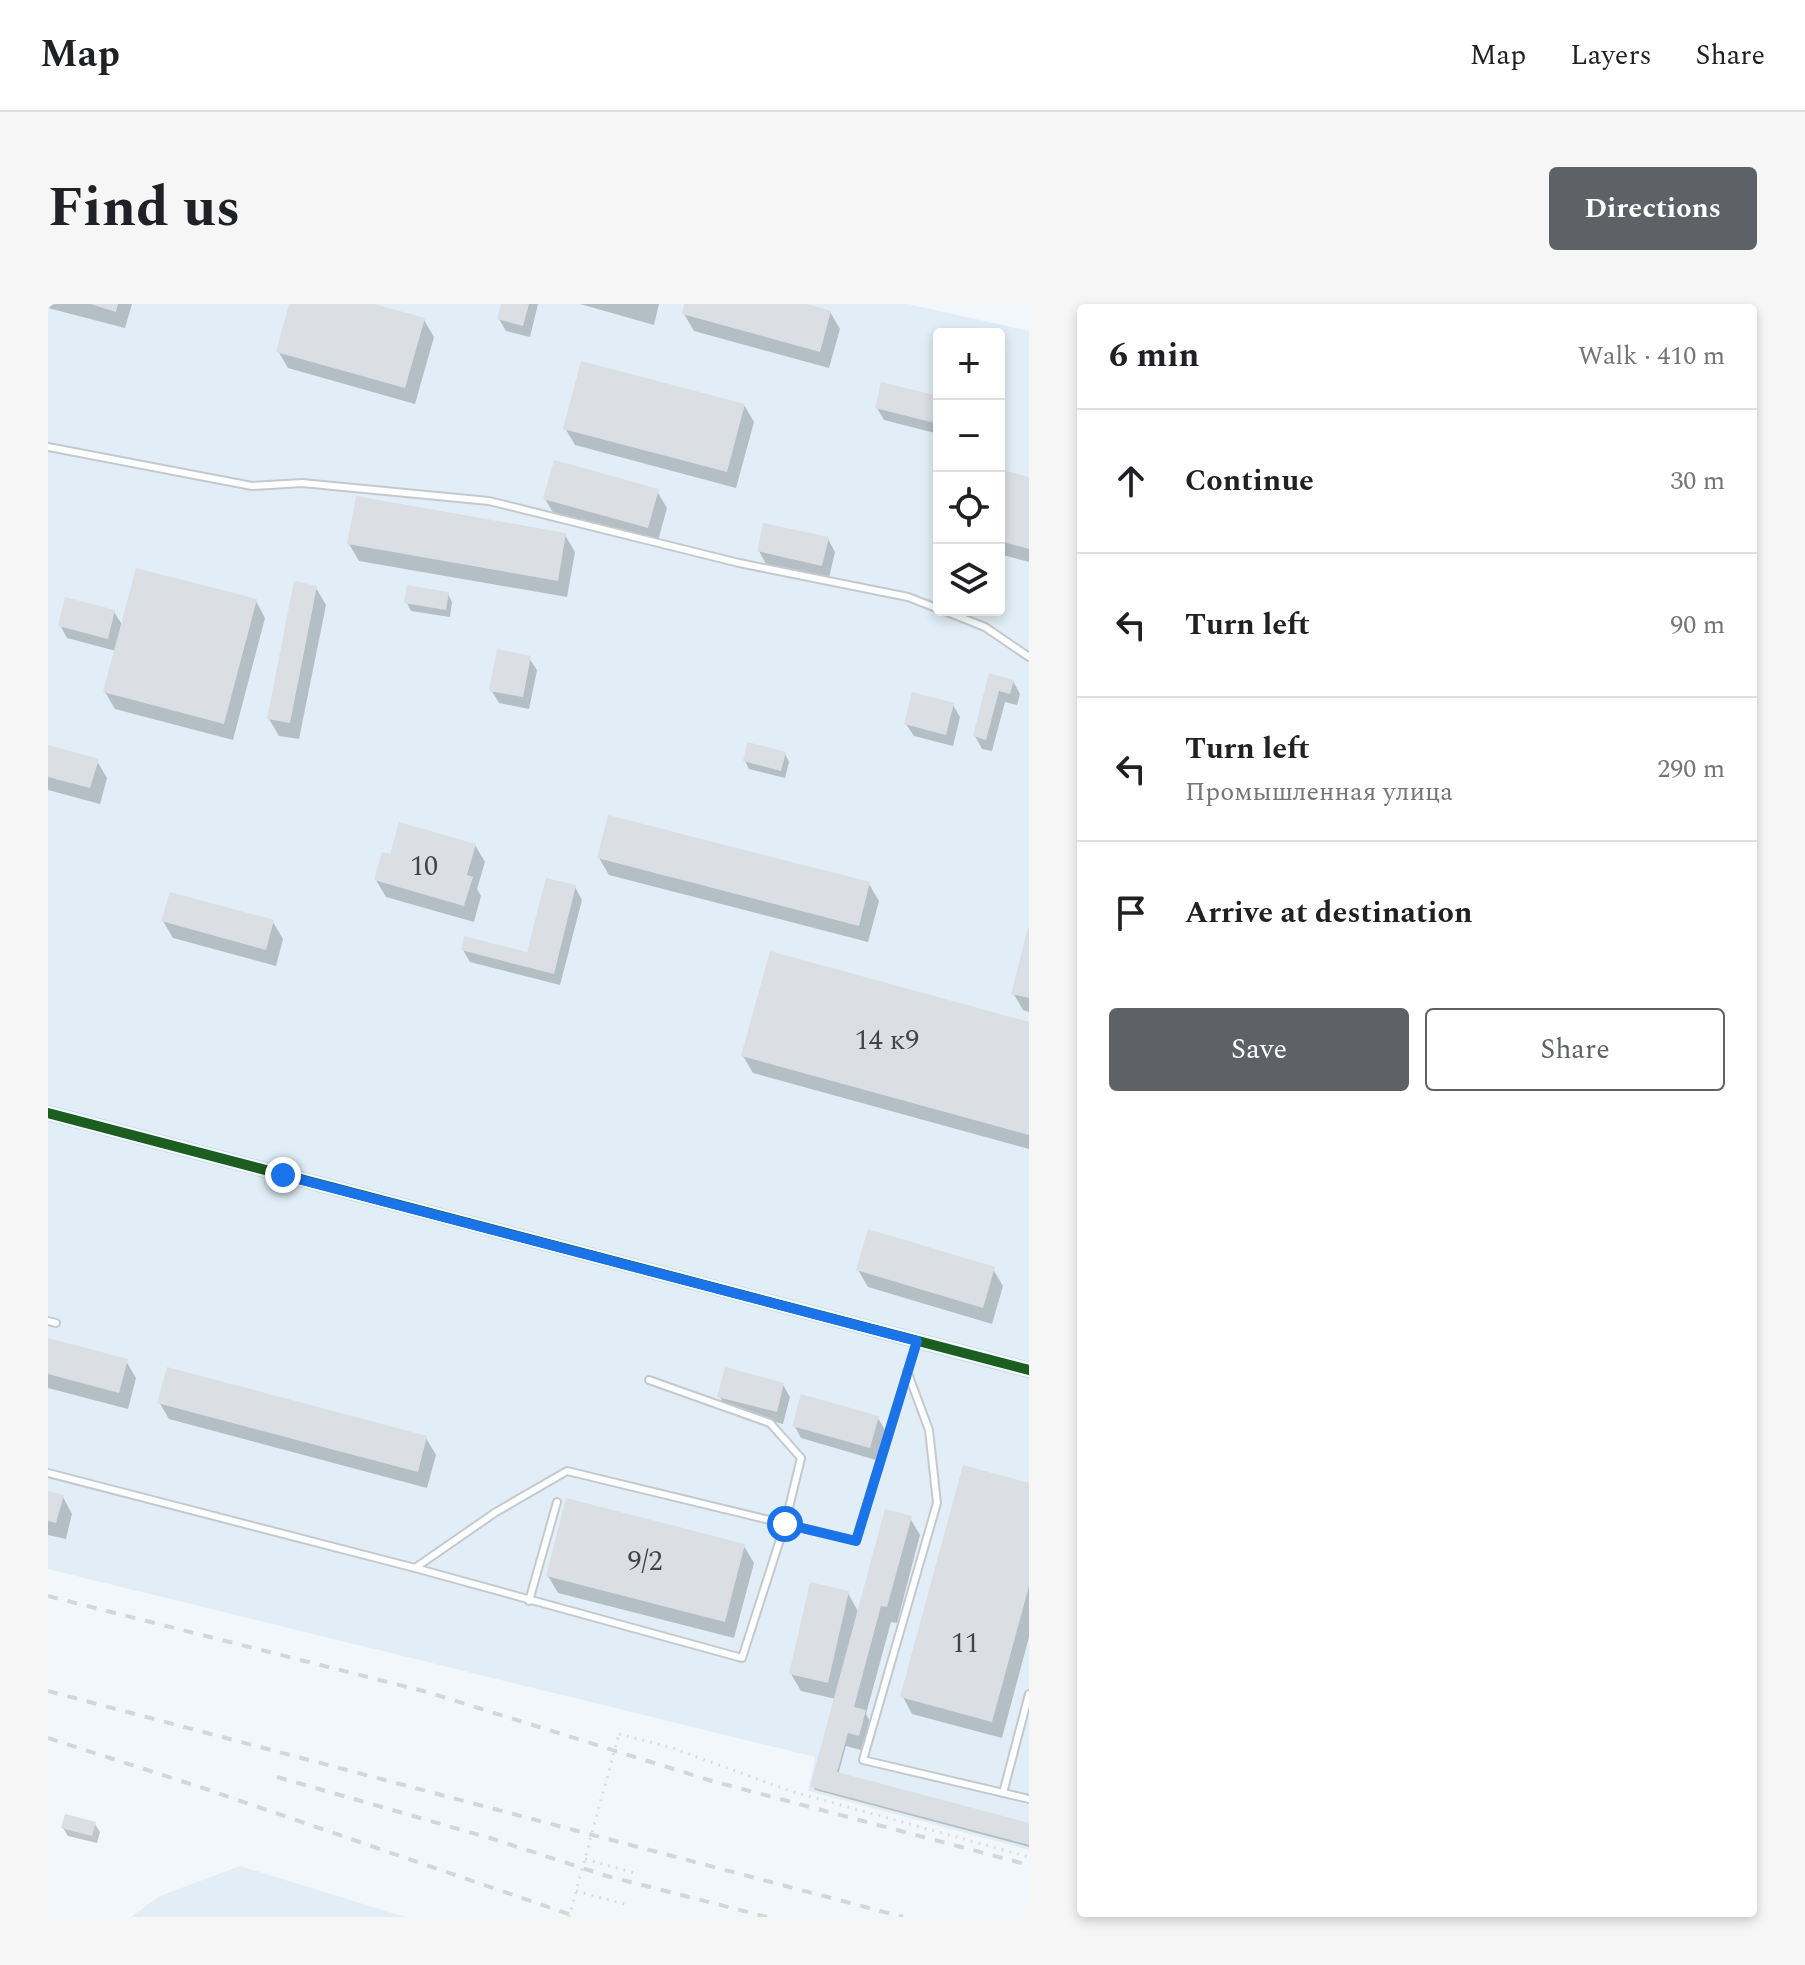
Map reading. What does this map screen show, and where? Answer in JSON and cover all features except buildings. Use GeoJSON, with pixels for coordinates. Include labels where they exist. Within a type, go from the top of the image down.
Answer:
{"type":"FeatureCollection","features":[{"type":"Feature","properties":{"kind":"street"},"geometry":{"type":"LineString","coordinates":[[48,1113],[1029,1370]]}},
{"type":"Feature","properties":{"kind":"lane"},"geometry":{"type":"LineString","coordinates":[[48,447],[252,486],[302,483],[489,501],[739,563],[908,597],[933,606]]}},
{"type":"Feature","properties":{"kind":"lane"},"geometry":{"type":"LineString","coordinates":[[958,616],[985,627],[1029,657]]}},
{"type":"Feature","properties":{"kind":"lane"},"geometry":{"type":"LineString","coordinates":[[415,1568],[496,1512],[567,1471],[856,1541],[917,1341]]}},
{"type":"Feature","properties":{"kind":"lane"},"geometry":{"type":"LineString","coordinates":[[907,1371],[929,1430],[937,1503],[863,1760],[1029,1799]]}},
{"type":"Feature","properties":{"kind":"lane"},"geometry":{"type":"LineString","coordinates":[[48,1473],[415,1568],[742,1658],[785,1524],[801,1458],[770,1423],[649,1380]]}},
{"type":"Feature","properties":{"kind":"lane"},"geometry":{"type":"LineString","coordinates":[[529,1601],[557,1502]]}},
{"type":"Feature","properties":{"kind":"lane"},"geometry":{"type":"LineString","coordinates":[[1003,1793],[1029,1694]]}},
{"type":"Feature","properties":{"kind":"path"},"geometry":{"type":"LineString","coordinates":[[569,1917],[619,1734],[673,1748],[790,1791],[1029,1857]]}},
{"type":"Feature","properties":{"kind":"path"},"geometry":{"type":"LineString","coordinates":[[585,1859],[635,1873]]}},
{"type":"Feature","properties":{"kind":"path"},"geometry":{"type":"LineString","coordinates":[[576,1891],[628,1905]]}},
{"type":"Feature","properties":{"kind":"shaded area"},"geometry":{"type":"Polygon","coordinates":[[[48,304],[908,304],[1029,331],[1029,1850],[808,1791],[815,1757],[48,1569],[48,304]]]}},
{"type":"Feature","properties":{"kind":"shaded area"},"geometry":{"type":"Polygon","coordinates":[[[240,1866],[405,1917],[131,1917],[160,1896],[240,1866]]]}},
{"type":"Feature","properties":{"kind":"railway"},"geometry":{"type":"LineString","coordinates":[[48,1596],[427,1692],[712,1781],[1029,1865]]}},
{"type":"Feature","properties":{"kind":"railway"},"geometry":{"type":"LineString","coordinates":[[48,1691],[903,1917]]}},
{"type":"Feature","properties":{"kind":"railway"},"geometry":{"type":"LineString","coordinates":[[48,1738],[577,1917]]}},
{"type":"Feature","properties":{"kind":"railway"},"geometry":{"type":"LineString","coordinates":[[277,1777],[490,1838],[607,1876],[767,1917]]}},
{"type":"Feature","properties":{"kind":"cycle path"},"geometry":{"type":"LineString","coordinates":[[48,1113],[1029,1370]]}},
{"type":"Feature","properties":{"kind":"route"},"geometry":{"type":"LineString","coordinates":[[283,1175],[917,1341],[856,1541],[785,1524]]}}]}
